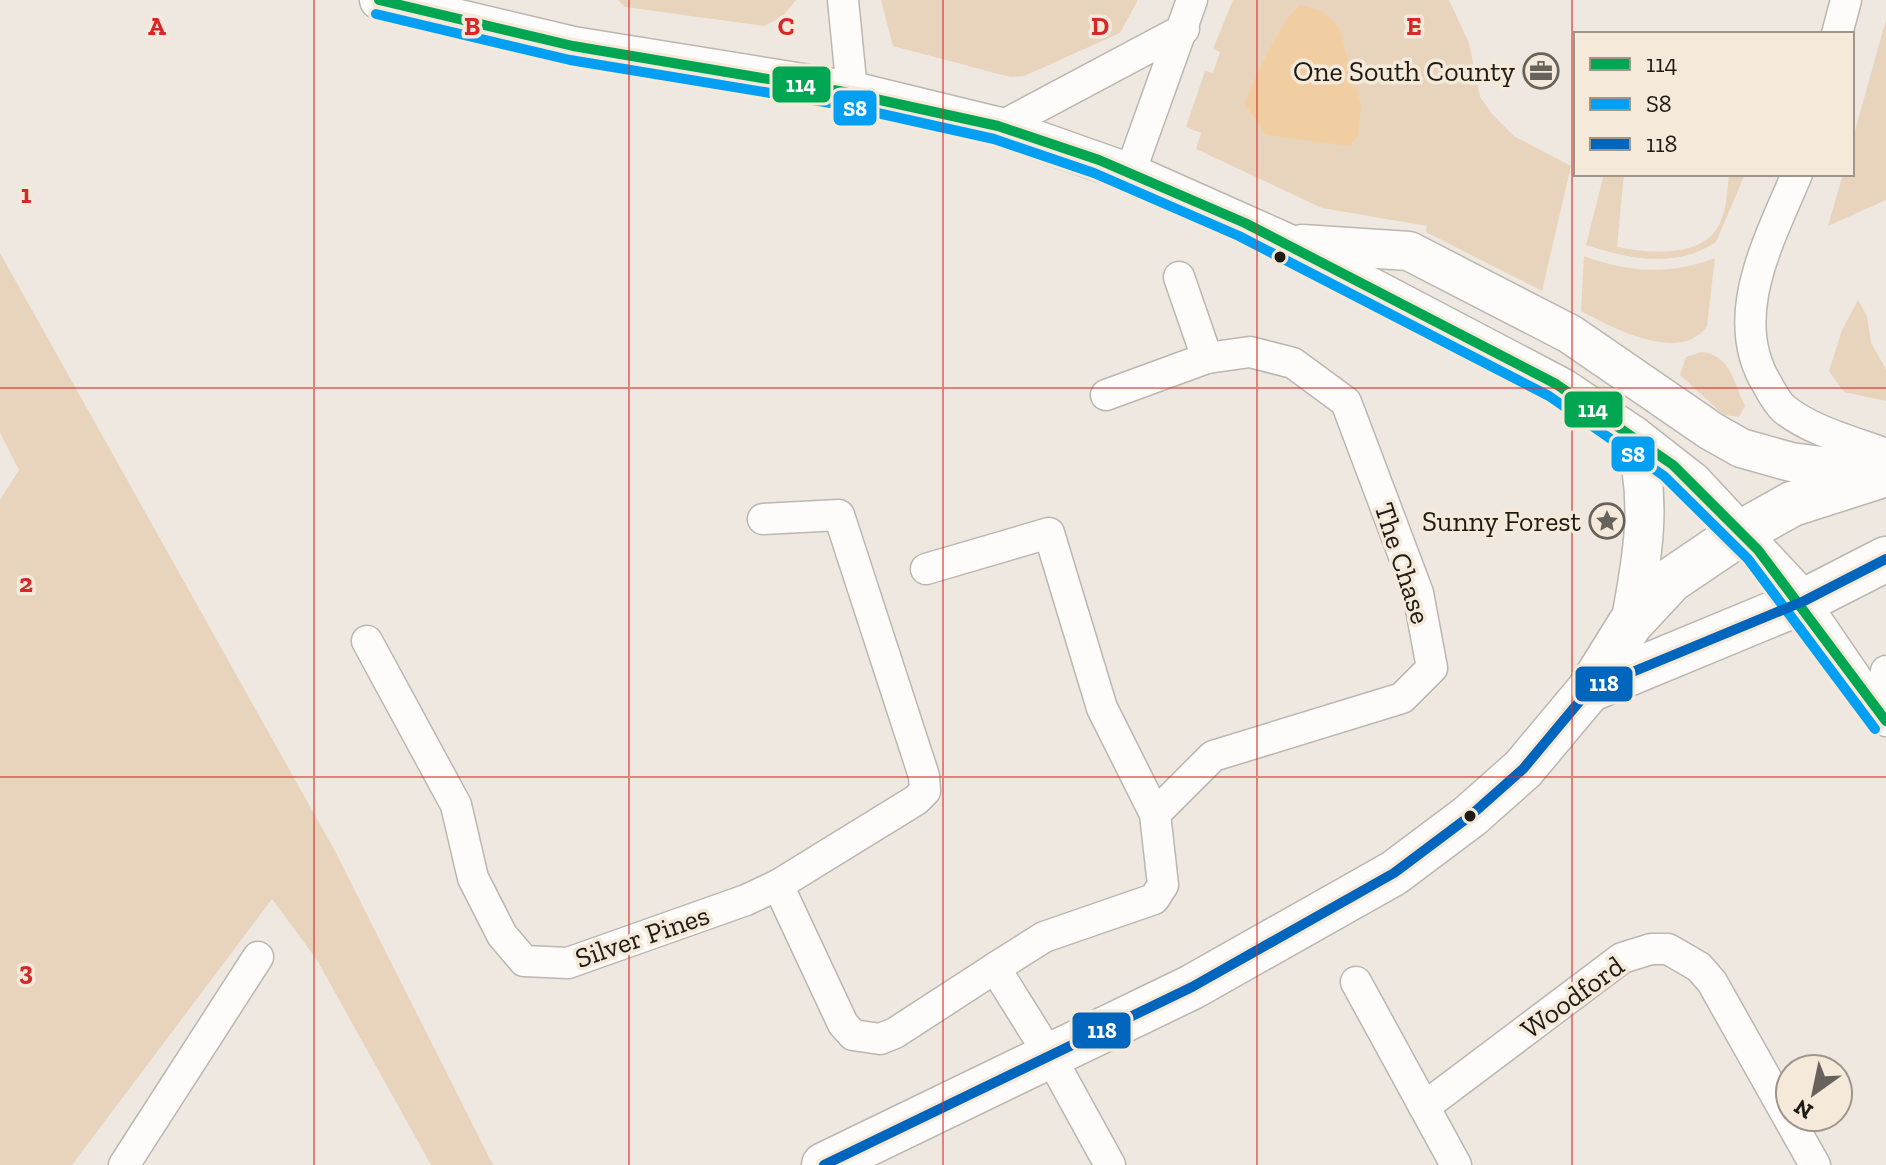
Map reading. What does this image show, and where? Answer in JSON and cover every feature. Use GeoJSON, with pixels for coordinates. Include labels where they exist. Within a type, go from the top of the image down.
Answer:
{"type":"FeatureCollection","features":[{"type":"Feature","properties":{"kind":"highway"},"geometry":{"type":"LineString","coordinates":[[824,1165],[1192,987],[1394,873],[1470,816],[1523,769],[1589,690],[1630,624],[1671,580],[1742,532],[1792,504],[1885,467]]}},
{"type":"Feature","properties":{"kind":"highway"},"geometry":{"type":"LineString","coordinates":[[1589,690],[1804,601],[1886,559]]}},
{"type":"Feature","properties":{"kind":"main road"},"geometry":{"type":"LineString","coordinates":[[379,0],[573,46],[852,91],[1000,127],[1130,173],[1287,243],[1563,388],[1633,435],[1693,482],[1804,601]]}},
{"type":"Feature","properties":{"kind":"main road"},"geometry":{"type":"LineString","coordinates":[[1287,243],[1409,251],[1570,334],[1711,431],[1741,448],[1791,462],[1885,467]]}},
{"type":"Feature","properties":{"kind":"main road"},"geometry":{"type":"LineString","coordinates":[[1630,624],[1645,535],[1645,481],[1633,435]]}},
{"type":"Feature","properties":{"kind":"street"},"geometry":{"type":"LineString","coordinates":[[843,0],[852,91]]}},
{"type":"Feature","properties":{"kind":"street"},"geometry":{"type":"LineString","coordinates":[[1838,32],[1846,0]]}},
{"type":"Feature","properties":{"kind":"street"},"geometry":{"type":"LineString","coordinates":[[1000,127],[1188,14]]}},
{"type":"Feature","properties":{"kind":"street"},"geometry":{"type":"LineString","coordinates":[[1130,173],[1188,14]]}},
{"type":"Feature","properties":{"kind":"street"},"geometry":{"type":"LineString","coordinates":[[1796,176],[1756,279],[1751,301],[1751,339],[1759,371],[1785,410],[1885,467]]}},
{"type":"Feature","properties":{"kind":"street"},"geometry":{"type":"LineString","coordinates":[[1179,277],[1207,358]]}},
{"type":"Feature","properties":{"kind":"street","name":"The Chase"},"geometry":{"type":"LineString","coordinates":[[1106,395],[1207,358],[1250,352],[1293,363],[1346,402],[1418,593],[1432,668],[1402,698],[1213,756],[1155,814]]}},
{"type":"Feature","properties":{"kind":"street","name":"Silver Pines"},"geometry":{"type":"LineString","coordinates":[[367,641],[456,805],[473,878],[502,935],[524,961],[568,963],[746,900],[778,885],[916,800],[925,791],[924,776],[839,515],[763,519]]}},
{"type":"Feature","properties":{"kind":"street"},"geometry":{"type":"LineString","coordinates":[[778,885],[843,1024],[853,1035],[880,1039],[895,1033],[1044,937],[1154,899],[1163,885],[1155,814],[1102,708],[1049,533],[926,569]]}},
{"type":"Feature","properties":{"kind":"street"},"geometry":{"type":"LineString","coordinates":[[1804,601],[1882,715]]}},
{"type":"Feature","properties":{"kind":"street"},"geometry":{"type":"LineString","coordinates":[[1882,715],[1886,671]]}},
{"type":"Feature","properties":{"kind":"street","name":"Woodford"},"geometry":{"type":"LineString","coordinates":[[1424,1107],[1622,958],[1651,949],[1668,949],[1685,956],[1712,982],[1815,1165]]}},
{"type":"Feature","properties":{"kind":"street"},"geometry":{"type":"LineString","coordinates":[[124,1165],[258,957]]}},
{"type":"Feature","properties":{"kind":"street"},"geometry":{"type":"LineString","coordinates":[[995,968],[1050,1056],[1110,1165]]}},
{"type":"Feature","properties":{"kind":"street"},"geometry":{"type":"LineString","coordinates":[[1356,982],[1456,1165]]}},
{"type":"Feature","properties":{"kind":"shaded area"},"geometry":{"type":"Polygon","coordinates":[[[618,0],[796,0],[782,17],[764,26],[625,7],[618,0]]]}},
{"type":"Feature","properties":{"kind":"shaded area"},"geometry":{"type":"Polygon","coordinates":[[[881,0],[1138,0],[1120,33],[1024,76],[1010,77],[893,46],[881,0]]]}},
{"type":"Feature","properties":{"kind":"shaded area"},"geometry":{"type":"Polygon","coordinates":[[[1233,0],[1449,0],[1469,43],[1480,97],[1493,115],[1514,136],[1571,166],[1542,291],[1426,232],[1427,226],[1322,208],[1196,149],[1201,133],[1186,127],[1205,71],[1213,73],[1220,52],[1213,49],[1233,0]]]}},
{"type":"Feature","properties":{"kind":"shaded area"},"geometry":{"type":"Polygon","coordinates":[[[1301,5],[1323,12],[1339,27],[1361,105],[1358,136],[1350,146],[1266,135],[1245,104],[1278,34],[1301,5]]]}},
{"type":"Feature","properties":{"kind":"shaded area"},"geometry":{"type":"Polygon","coordinates":[[[1886,20],[1886,200],[1828,226],[1842,176],[1854,176],[1854,134],[1886,20]]]}},
{"type":"Feature","properties":{"kind":"shaded area"},"geometry":{"type":"Polygon","coordinates":[[[1603,176],[1624,176],[1617,247],[1659,252],[1689,248],[1712,235],[1724,211],[1729,176],[1744,176],[1716,242],[1701,250],[1669,259],[1652,259],[1586,245],[1603,176]]]}},
{"type":"Feature","properties":{"kind":"shaded area"},"geometry":{"type":"Polygon","coordinates":[[[0,253],[335,851],[493,1165],[431,1165],[317,960],[272,899],[72,1165],[0,1165],[0,500],[19,470],[0,433],[0,253]]]}},
{"type":"Feature","properties":{"kind":"shaded area"},"geometry":{"type":"Polygon","coordinates":[[[1584,256],[1617,266],[1650,270],[1682,267],[1715,258],[1707,326],[1695,337],[1663,343],[1627,333],[1581,311],[1584,256]]]}},
{"type":"Feature","properties":{"kind":"shaded area"},"geometry":{"type":"Polygon","coordinates":[[[1858,300],[1867,316],[1871,343],[1886,369],[1886,401],[1844,392],[1829,371],[1842,330],[1858,300]]]}},
{"type":"Feature","properties":{"kind":"shaded area"},"geometry":{"type":"Polygon","coordinates":[[[1702,352],[1719,359],[1730,372],[1745,406],[1739,417],[1724,415],[1680,375],[1686,357],[1702,352]]]}},
{"type":"Feature","properties":{"kind":"transit line","name":"114"},"geometry":{"type":"LineString","coordinates":[[379,0],[573,46],[839,91],[998,126],[1099,160],[1245,223],[1556,384],[1673,465],[1758,550],[1886,721]]}},
{"type":"Feature","properties":{"kind":"transit line","name":"S8"},"geometry":{"type":"LineString","coordinates":[[376,14],[570,60],[837,104],[994,139],[1094,173],[1239,236],[1549,396],[1664,476],[1748,559],[1875,729]]}},
{"type":"Feature","properties":{"kind":"transit line","name":"118"},"geometry":{"type":"LineString","coordinates":[[824,1165],[1192,987],[1394,873],[1470,816],[1523,769],[1589,690],[1804,601],[1886,559]]}},
{"type":"Feature","properties":{"kind":"place","name":"One South County"},"geometry":{"type":"Point","coordinates":[1541,71]}},
{"type":"Feature","properties":{"kind":"place","name":"Sunny Forest"},"geometry":{"type":"Point","coordinates":[1607,521]}}]}
